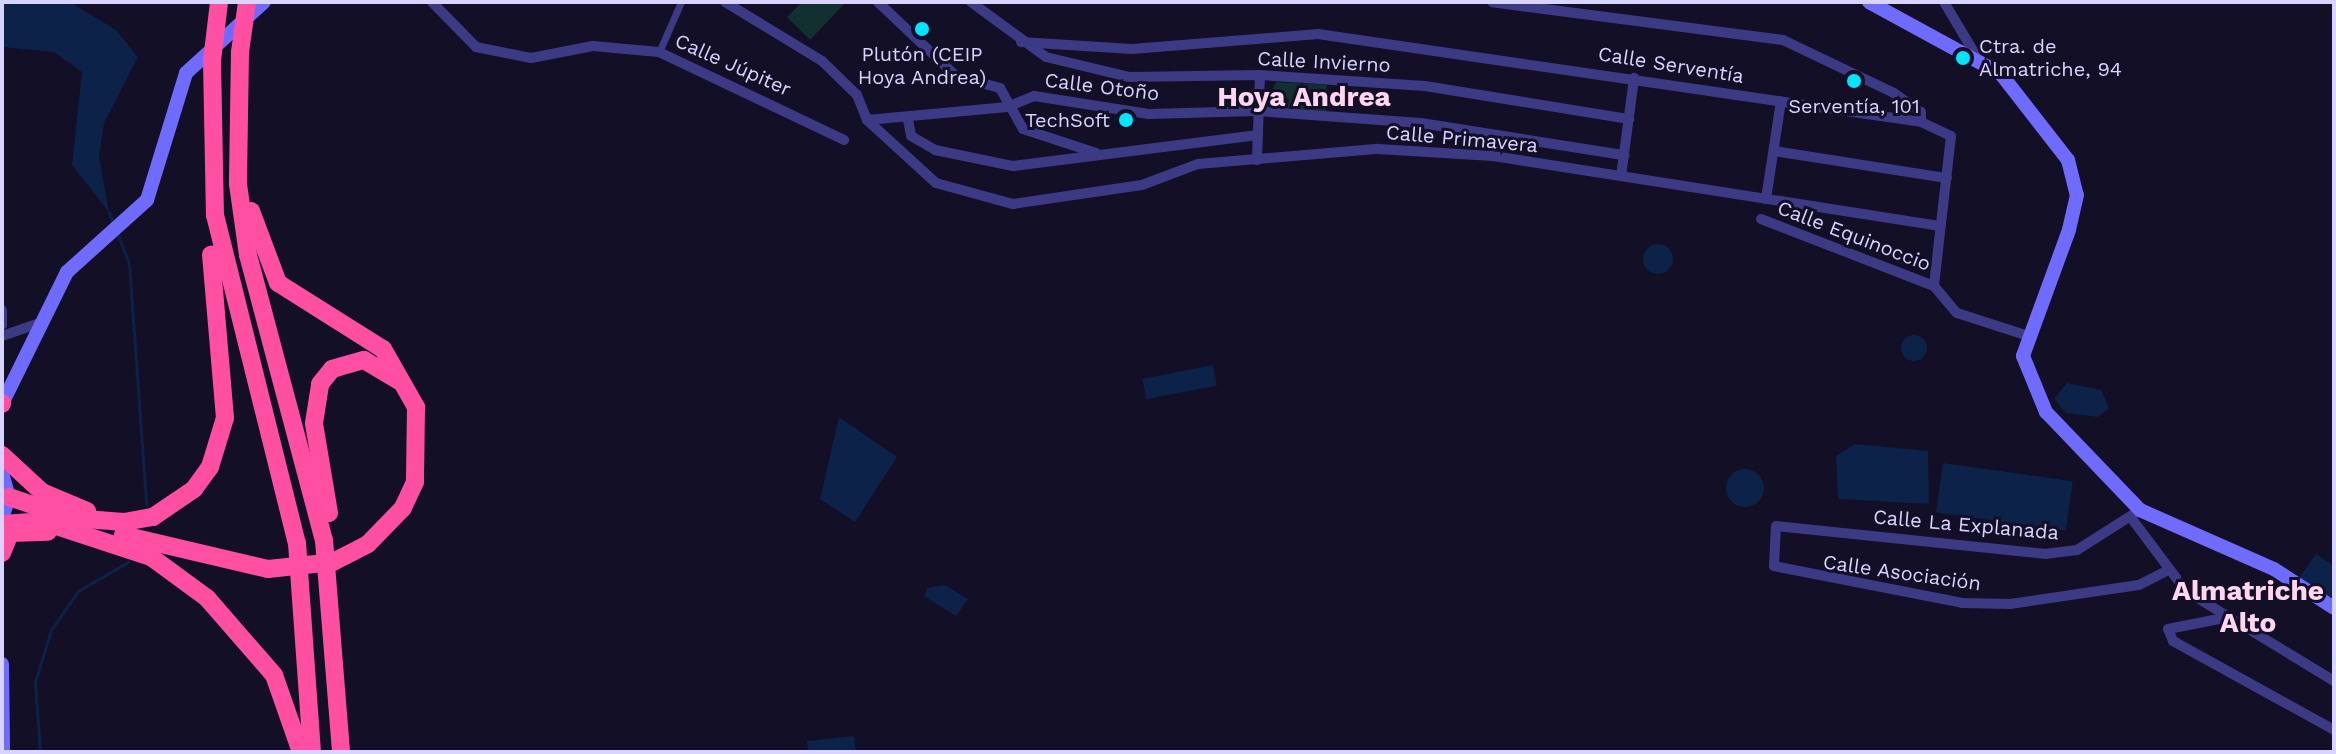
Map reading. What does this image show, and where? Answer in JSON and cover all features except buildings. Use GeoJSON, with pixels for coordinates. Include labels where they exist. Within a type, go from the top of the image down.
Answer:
{"type":"FeatureCollection","features":[{"type":"Feature","properties":{"kind":"highway"},"geometry":{"type":"LineString","coordinates":[[2,553],[10,533],[153,517],[194,489],[210,467],[225,418],[205,115],[219,2]]}},
{"type":"Feature","properties":{"kind":"highway"},"geometry":{"type":"LineString","coordinates":[[247,2],[240,52],[248,255],[324,540],[341,748]]}},
{"type":"Feature","properties":{"kind":"highway"},"geometry":{"type":"LineString","coordinates":[[205,115],[228,288],[297,543],[312,752]]}},
{"type":"Feature","properties":{"kind":"highway"},"geometry":{"type":"LineString","coordinates":[[2,522],[74,524],[268,569],[333,562],[368,544],[403,508],[415,482],[416,407],[383,349],[278,283],[250,204],[242,119]]}},
{"type":"Feature","properties":{"kind":"highway"},"geometry":{"type":"LineString","coordinates":[[341,748],[348,660],[314,403],[332,369],[364,360],[391,372],[416,407]]}},
{"type":"Feature","properties":{"kind":"highway"},"geometry":{"type":"LineString","coordinates":[[2,455],[42,492],[124,522]]}},
{"type":"Feature","properties":{"kind":"highway"},"geometry":{"type":"LineString","coordinates":[[9,497],[151,557],[207,598],[274,675],[301,752]]}},
{"type":"Feature","properties":{"kind":"main road"},"geometry":{"type":"LineString","coordinates":[[2,404],[36,324],[96,242],[131,218],[161,167],[180,82],[264,2]]}},
{"type":"Feature","properties":{"kind":"main road"},"geometry":{"type":"LineString","coordinates":[[1869,2],[1975,54],[2001,74],[2068,160],[2077,195],[2025,335],[2023,356],[2046,412],[2136,515],[2274,569],[2334,608]]}},
{"type":"Feature","properties":{"kind":"main road"},"geometry":{"type":"LineString","coordinates":[[2,390],[16,368]]}},
{"type":"Feature","properties":{"kind":"main road"},"geometry":{"type":"LineString","coordinates":[[2,473],[9,497],[2,522]]}},
{"type":"Feature","properties":{"kind":"main road"},"geometry":{"type":"LineString","coordinates":[[2,664],[3,752]]}},
{"type":"Feature","properties":{"kind":"street","name":"Calle Júpiter"},"geometry":{"type":"LineString","coordinates":[[432,2],[476,47],[503,56],[531,58],[593,46],[659,52],[844,140]]}},
{"type":"Feature","properties":{"kind":"street"},"geometry":{"type":"LineString","coordinates":[[659,52],[681,2]]}},
{"type":"Feature","properties":{"kind":"street"},"geometry":{"type":"LineString","coordinates":[[878,2],[956,76],[1000,88],[1007,107],[1023,129],[1098,154]]}},
{"type":"Feature","properties":{"kind":"street"},"geometry":{"type":"LineString","coordinates":[[971,2],[1021,42]]}},
{"type":"Feature","properties":{"kind":"street","name":"Calle Serventía"},"geometry":{"type":"LineString","coordinates":[[1021,42],[1132,49],[1318,34],[1921,122],[1921,112],[1894,93],[1783,40],[1492,2]]}},
{"type":"Feature","properties":{"kind":"street"},"geometry":{"type":"LineString","coordinates":[[1944,2],[1975,54]]}},
{"type":"Feature","properties":{"kind":"street","name":"Calle Primavera"},"geometry":{"type":"LineString","coordinates":[[726,4],[822,61],[857,95],[867,120],[948,191],[1013,204],[1142,185],[1198,164],[1423,150],[1621,176],[1941,226]]}},
{"type":"Feature","properties":{"kind":"street","name":"Calle Invierno"},"geometry":{"type":"LineString","coordinates":[[1021,42],[1046,57],[1129,77],[1260,75],[1425,86],[1629,119]]}},
{"type":"Feature","properties":{"kind":"street"},"geometry":{"type":"LineString","coordinates":[[1257,160],[1260,75]]}},
{"type":"Feature","properties":{"kind":"street"},"geometry":{"type":"LineString","coordinates":[[1621,176],[1634,78]]}},
{"type":"Feature","properties":{"kind":"street","name":"Calle Otoño"},"geometry":{"type":"LineString","coordinates":[[867,120],[908,120],[1007,107],[1034,96],[1149,114],[1257,111],[1421,123],[1624,155]]}},
{"type":"Feature","properties":{"kind":"street"},"geometry":{"type":"LineString","coordinates":[[1766,199],[1781,101]]}},
{"type":"Feature","properties":{"kind":"street"},"geometry":{"type":"LineString","coordinates":[[908,120],[911,136],[935,150],[1013,166],[1258,135]]}},
{"type":"Feature","properties":{"kind":"street"},"geometry":{"type":"LineString","coordinates":[[1921,122],[1951,136],[1934,286],[1957,313],[2025,335]]}},
{"type":"Feature","properties":{"kind":"street"},"geometry":{"type":"LineString","coordinates":[[1774,151],[1947,178]]}},
{"type":"Feature","properties":{"kind":"street","name":"Calle Equinoccio"},"geometry":{"type":"LineString","coordinates":[[1761,219],[1934,286]]}},
{"type":"Feature","properties":{"kind":"street"},"geometry":{"type":"LineString","coordinates":[[2,310],[2,325]]}},
{"type":"Feature","properties":{"kind":"street"},"geometry":{"type":"LineString","coordinates":[[2,336],[36,324]]}},
{"type":"Feature","properties":{"kind":"street"},"geometry":{"type":"LineString","coordinates":[[2136,515],[2166,571],[2224,618],[2334,681]]}},
{"type":"Feature","properties":{"kind":"street","name":"Calle La Explanada"},"geometry":{"type":"LineString","coordinates":[[1774,566],[1776,526],[2046,554],[2077,550],[2136,515]]}},
{"type":"Feature","properties":{"kind":"street","name":"Calle Asociación"},"geometry":{"type":"LineString","coordinates":[[1774,566],[1947,601],[2010,604],[2139,585],[2166,571]]}},
{"type":"Feature","properties":{"kind":"street"},"geometry":{"type":"LineString","coordinates":[[2224,618],[2168,629],[2173,641],[2334,730]]}},
{"type":"Feature","properties":{"kind":"green space"},"geometry":{"type":"Polygon","coordinates":[[[802,2],[846,2],[810,40],[787,17],[802,2]]]}},
{"type":"Feature","properties":{"kind":"green space"},"geometry":{"type":"Polygon","coordinates":[[[1276,82],[1327,85],[1326,111],[1276,107],[1267,100],[1276,82]]]}},
{"type":"Feature","properties":{"kind":"water"},"geometry":{"type":"Polygon","coordinates":[[[2,2],[70,2],[116,30],[138,57],[104,123],[99,157],[109,212],[72,165],[82,72],[54,52],[2,47],[2,2]]]}},
{"type":"Feature","properties":{"kind":"water"},"geometry":{"type":"Polygon","coordinates":[[[1658,244],[1664,245],[1672,253],[1672,265],[1664,273],[1658,274],[1652,273],[1644,265],[1643,259],[1644,253],[1652,245],[1658,244]]]}},
{"type":"Feature","properties":{"kind":"water"},"geometry":{"type":"Polygon","coordinates":[[[1914,335],[1923,339],[1927,348],[1923,357],[1914,361],[1905,357],[1901,348],[1905,339],[1914,335]]]}},
{"type":"Feature","properties":{"kind":"water"},"geometry":{"type":"Polygon","coordinates":[[[1213,365],[1217,386],[1146,399],[1142,379],[1213,365]]]}},
{"type":"Feature","properties":{"kind":"water"},"geometry":{"type":"Polygon","coordinates":[[[2067,383],[2101,390],[2109,408],[2098,417],[2066,413],[2054,399],[2067,383]]]}},
{"type":"Feature","properties":{"kind":"water"},"geometry":{"type":"Polygon","coordinates":[[[839,417],[897,457],[855,522],[820,499],[839,417]]]}},
{"type":"Feature","properties":{"kind":"water"},"geometry":{"type":"Polygon","coordinates":[[[1855,444],[1928,451],[1929,504],[1838,499],[1836,456],[1855,444]]]}},
{"type":"Feature","properties":{"kind":"water"},"geometry":{"type":"Polygon","coordinates":[[[1943,463],[2073,481],[2066,531],[1936,513],[1943,463]]]}},
{"type":"Feature","properties":{"kind":"water"},"geometry":{"type":"Polygon","coordinates":[[[1745,469],[1759,474],[1764,488],[1759,502],[1745,507],[1731,502],[1726,488],[1731,474],[1745,469]]]}},
{"type":"Feature","properties":{"kind":"water"},"geometry":{"type":"Polygon","coordinates":[[[2316,554],[2334,566],[2334,601],[2299,578],[2316,554]]]}},
{"type":"Feature","properties":{"kind":"water"},"geometry":{"type":"Polygon","coordinates":[[[945,585],[968,599],[956,616],[924,596],[927,588],[945,585]]]}},
{"type":"Feature","properties":{"kind":"water"},"geometry":{"type":"Polygon","coordinates":[[[854,736],[856,752],[808,752],[807,741],[854,736]]]}},
{"type":"Feature","properties":{"kind":"waterway"},"geometry":{"type":"LineString","coordinates":[[109,212],[113,224]]}},
{"type":"Feature","properties":{"kind":"waterway"},"geometry":{"type":"LineString","coordinates":[[118,235],[129,264],[146,504]]}},
{"type":"Feature","properties":{"kind":"waterway"},"geometry":{"type":"LineString","coordinates":[[40,752],[35,682],[51,630],[78,591],[128,562]]}},
{"type":"Feature","properties":{"kind":"place","name":"Plutón (CEIP Hoya Andrea)"},"geometry":{"type":"Point","coordinates":[922,29]}},
{"type":"Feature","properties":{"kind":"place","name":"Ctra. de Almatriche, 94"},"geometry":{"type":"Point","coordinates":[1963,58]}},
{"type":"Feature","properties":{"kind":"place","name":"Serventía, 101"},"geometry":{"type":"Point","coordinates":[1854,81]}},
{"type":"Feature","properties":{"kind":"place","name":"TechSoft"},"geometry":{"type":"Point","coordinates":[1126,120]}},
{"type":"Feature","properties":{"kind":"district","name":"Hoya Andrea"},"geometry":{"type":"Point","coordinates":[1304,97]}},
{"type":"Feature","properties":{"kind":"district","name":"Almatriche Alto"},"geometry":{"type":"Point","coordinates":[2248,607]}}]}
